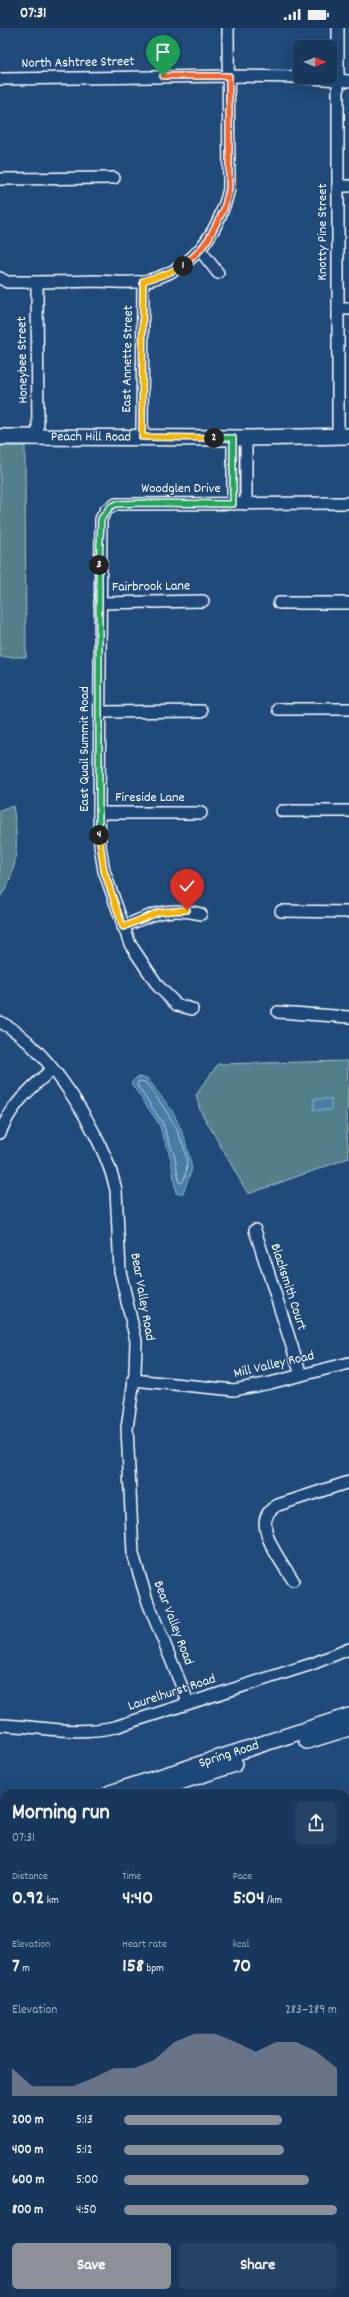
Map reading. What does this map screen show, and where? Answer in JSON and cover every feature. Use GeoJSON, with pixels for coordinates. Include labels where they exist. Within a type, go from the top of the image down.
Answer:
{"type":"FeatureCollection","features":[{"type":"Feature","properties":{"kind":"main road","name":"Peach Hill Road"},"geometry":{"type":"LineString","coordinates":[[0,437],[239,438],[344,436]]}},
{"type":"Feature","properties":{"kind":"main road","name":"Spring Road"},"geometry":{"type":"LineString","coordinates":[[122,1789],[349,1716]]}},
{"type":"Feature","properties":{"kind":"main road","name":"Spring Road"},"geometry":{"type":"LineString","coordinates":[[158,1789],[349,1728]]}},
{"type":"Feature","properties":{"kind":"street"},"geometry":{"type":"LineString","coordinates":[[0,278],[7,282],[143,281],[166,274],[186,264],[200,250],[209,238],[224,209],[229,189],[228,28]]}},
{"type":"Feature","properties":{"kind":"street","name":"Knotty Pine Street"},"geometry":{"type":"LineString","coordinates":[[338,28],[343,80],[344,436]]}},
{"type":"Feature","properties":{"kind":"street","name":"North Ashtree Street"},"geometry":{"type":"LineString","coordinates":[[0,79],[229,76],[293,77]]}},
{"type":"Feature","properties":{"kind":"street"},"geometry":{"type":"LineString","coordinates":[[0,179],[114,178]]}},
{"type":"Feature","properties":{"kind":"street"},"geometry":{"type":"LineString","coordinates":[[200,250],[218,273]]}},
{"type":"Feature","properties":{"kind":"street","name":"East Annette Street"},"geometry":{"type":"LineString","coordinates":[[142,437],[143,281]]}},
{"type":"Feature","properties":{"kind":"street","name":"Honeybee Street"},"geometry":{"type":"LineString","coordinates":[[37,282],[38,437]]}},
{"type":"Feature","properties":{"kind":"street"},"geometry":{"type":"LineString","coordinates":[[233,504],[239,438]]}},
{"type":"Feature","properties":{"kind":"street"},"geometry":{"type":"LineString","coordinates":[[239,438],[246,504]]}},
{"type":"Feature","properties":{"kind":"street","name":"Woodglen Drive"},"geometry":{"type":"LineString","coordinates":[[110,507],[116,504],[144,503],[349,503]]}},
{"type":"Feature","properties":{"kind":"street","name":"East Quail Summit Road"},"geometry":{"type":"LineString","coordinates":[[110,507],[102,515],[100,526],[99,814],[100,846],[104,871],[123,927],[135,954],[158,986],[176,1005],[192,1009]]}},
{"type":"Feature","properties":{"kind":"street","name":"Fairbrook Lane"},"geometry":{"type":"LineString","coordinates":[[100,603],[203,601]]}},
{"type":"Feature","properties":{"kind":"street"},"geometry":{"type":"LineString","coordinates":[[279,603],[349,603]]}},
{"type":"Feature","properties":{"kind":"street"},"geometry":{"type":"LineString","coordinates":[[279,709],[349,709]]}},
{"type":"Feature","properties":{"kind":"street"},"geometry":{"type":"LineString","coordinates":[[100,712],[202,711]]}},
{"type":"Feature","properties":{"kind":"street"},"geometry":{"type":"LineString","coordinates":[[282,811],[349,811]]}},
{"type":"Feature","properties":{"kind":"street","name":"Fireside Lane"},"geometry":{"type":"LineString","coordinates":[[99,814],[201,813]]}},
{"type":"Feature","properties":{"kind":"street"},"geometry":{"type":"LineString","coordinates":[[123,927],[159,912],[187,910],[201,914]]}},
{"type":"Feature","properties":{"kind":"street"},"geometry":{"type":"LineString","coordinates":[[281,911],[349,912]]}},
{"type":"Feature","properties":{"kind":"street"},"geometry":{"type":"LineString","coordinates":[[278,1012],[349,1017]]}},
{"type":"Feature","properties":{"kind":"street","name":"Bear Valley Road"},"geometry":{"type":"LineString","coordinates":[[0,1022],[18,1034],[33,1047],[81,1110],[97,1137],[113,1177],[116,1190],[120,1271],[135,1336],[134,1380],[127,1428],[133,1554],[147,1600],[188,1702]]}},
{"type":"Feature","properties":{"kind":"street"},"geometry":{"type":"LineString","coordinates":[[0,1132],[19,1099],[51,1070]]}},
{"type":"Feature","properties":{"kind":"street","name":"Blacksmith Court"},"geometry":{"type":"LineString","coordinates":[[255,1230],[301,1375]]}},
{"type":"Feature","properties":{"kind":"street","name":"Mill Valley Road"},"geometry":{"type":"LineString","coordinates":[[134,1380],[234,1390],[349,1363]]}},
{"type":"Feature","properties":{"kind":"street"},"geometry":{"type":"LineString","coordinates":[[293,1580],[274,1551],[266,1533],[265,1522],[268,1511],[278,1504],[349,1482]]}},
{"type":"Feature","properties":{"kind":"street","name":"Laurelhurst Road"},"geometry":{"type":"LineString","coordinates":[[0,1725],[48,1731],[99,1730],[150,1716],[188,1702],[312,1664],[349,1649]]}},
{"type":"Feature","properties":{"kind":"green space"},"geometry":{"type":"Polygon","coordinates":[[[0,446],[25,446],[26,657],[0,657],[0,446]]]}},
{"type":"Feature","properties":{"kind":"green space"},"geometry":{"type":"Polygon","coordinates":[[[13,806],[16,829],[16,853],[11,877],[7,887],[0,897],[0,811],[13,806]]]}},
{"type":"Feature","properties":{"kind":"green space"},"geometry":{"type":"Polygon","coordinates":[[[348,1061],[347,1133],[349,1158],[248,1194],[200,1110],[196,1095],[218,1064],[348,1061]]]}},
{"type":"Feature","properties":{"kind":"water"},"geometry":{"type":"Polygon","coordinates":[[[137,1077],[147,1078],[173,1112],[184,1136],[192,1169],[183,1193],[176,1193],[171,1159],[159,1124],[131,1083],[137,1077]]]}},
{"type":"Feature","properties":{"kind":"water"},"geometry":{"type":"Polygon","coordinates":[[[314,1099],[331,1099],[331,1110],[314,1110],[314,1099]]]}},
{"type":"Feature","properties":{"kind":"route"},"geometry":{"type":"LineString","coordinates":[[163,76],[229,76],[229,189],[224,209],[209,238],[200,250],[186,264],[166,274],[143,281],[142,437],[233,438],[233,504],[116,504],[106,510],[102,515],[99,533],[99,814],[100,846],[104,871],[109,890],[123,927],[150,914],[187,910]]}}]}
